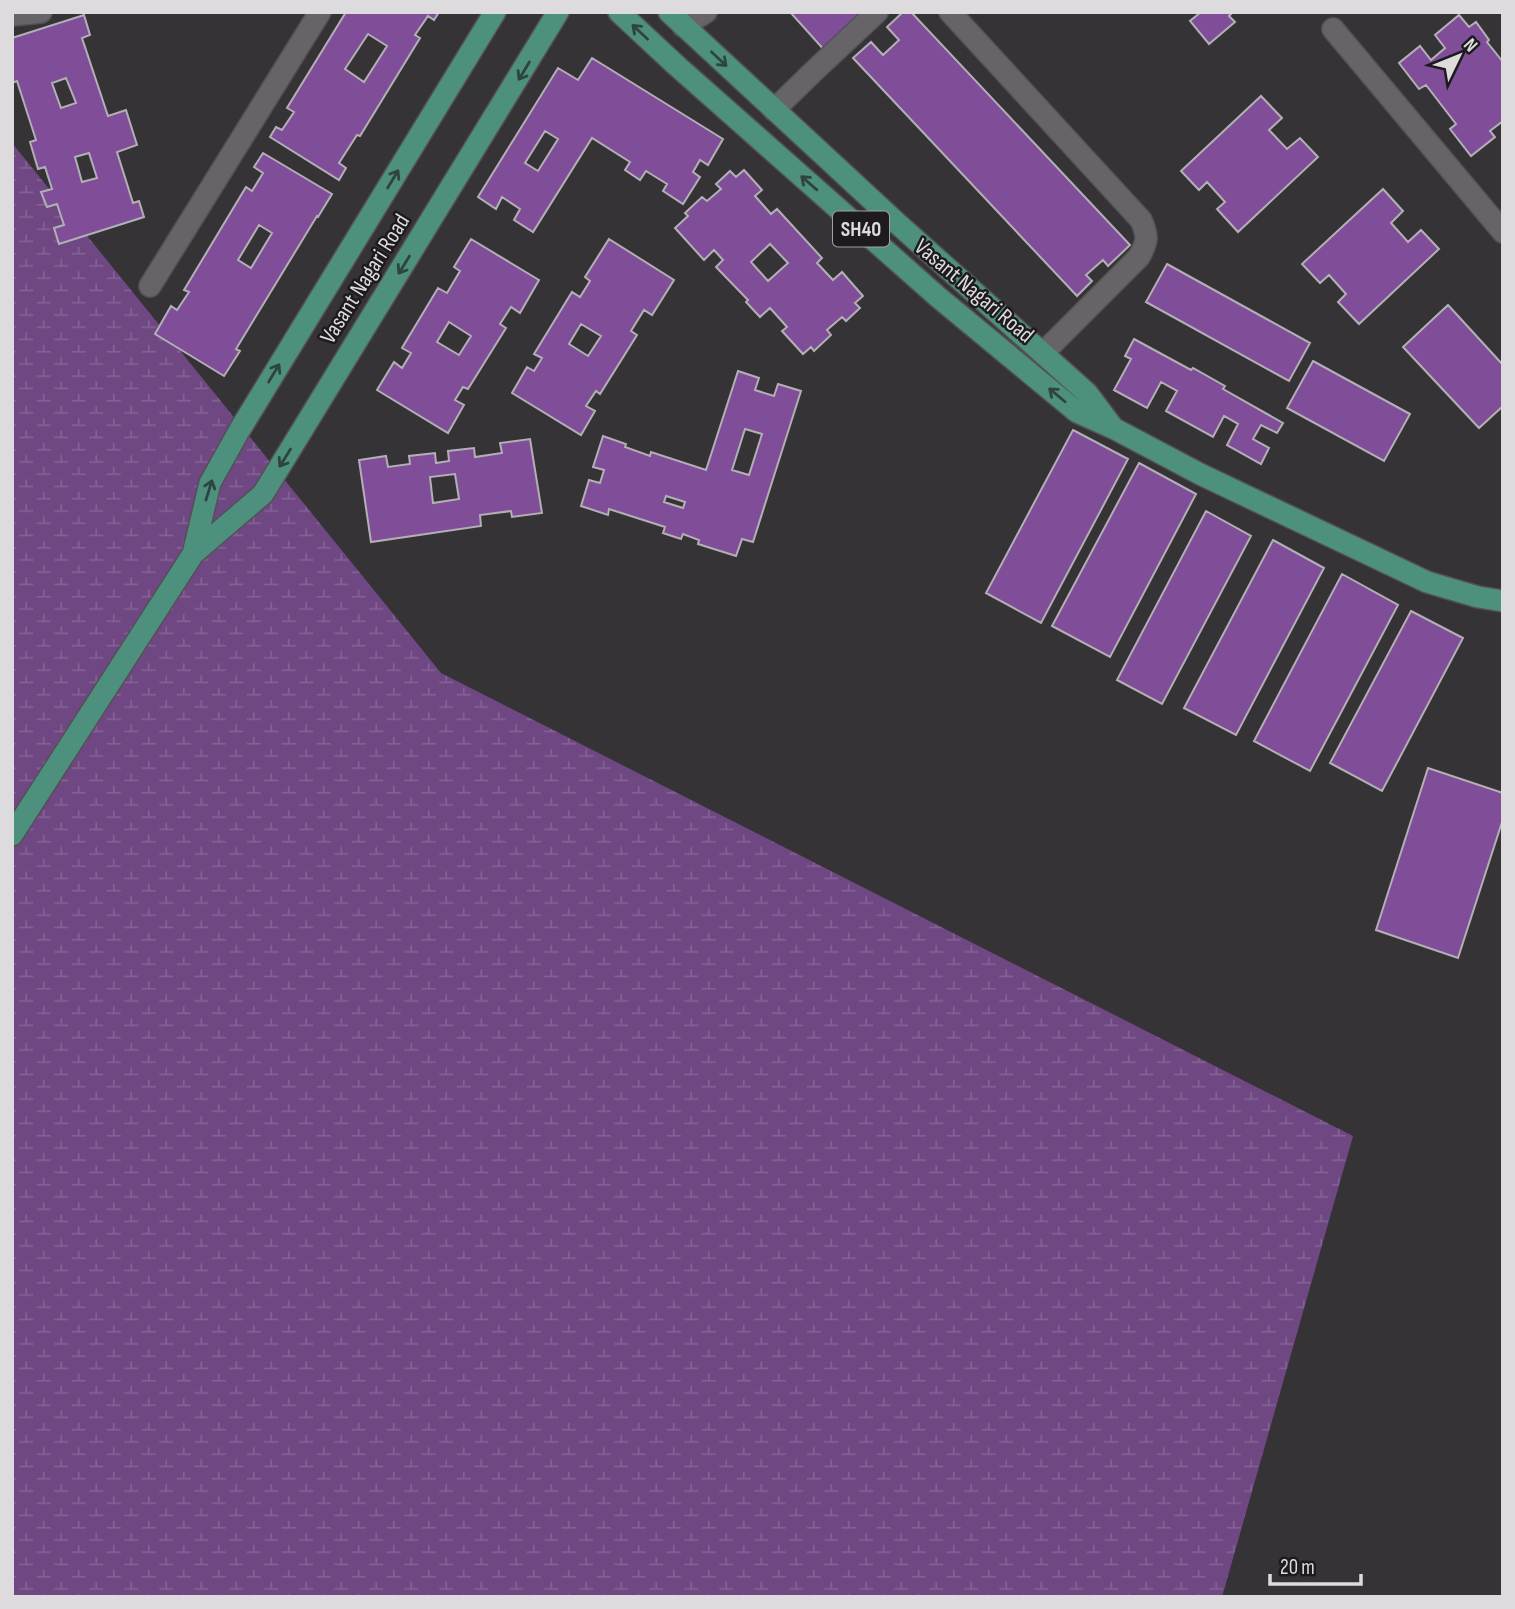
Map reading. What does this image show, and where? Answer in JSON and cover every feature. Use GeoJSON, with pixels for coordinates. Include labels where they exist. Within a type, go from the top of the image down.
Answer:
{"type":"FeatureCollection","features":[{"type":"Feature","properties":{"kind":"main road","name":"Vasant Nagari Road"},"geometry":{"type":"LineString","coordinates":[[193,554],[210,483],[239,431],[495,12]]}},
{"type":"Feature","properties":{"kind":"main road","name":"Vasant Nagari Road"},"geometry":{"type":"LineString","coordinates":[[12,835],[193,554],[263,494],[558,12]]}},
{"type":"Feature","properties":{"kind":"main road","name":"Vasant Nagari Road"},"geometry":{"type":"LineString","coordinates":[[619,12],[938,297],[1077,412],[1427,582],[1478,597],[1503,600]]}},
{"type":"Feature","properties":{"kind":"main road","name":"Vasant Nagari Road"},"geometry":{"type":"LineString","coordinates":[[676,19],[898,224],[1087,393],[1115,429]]}},
{"type":"Feature","properties":{"kind":"street"},"geometry":{"type":"LineString","coordinates":[[12,15],[41,12]]}},
{"type":"Feature","properties":{"kind":"street"},"geometry":{"type":"LineString","coordinates":[[150,286],[320,12]]}},
{"type":"Feature","properties":{"kind":"street"},"geometry":{"type":"LineString","coordinates":[[676,19],[706,12]]}},
{"type":"Feature","properties":{"kind":"street"},"geometry":{"type":"LineString","coordinates":[[774,110],[877,12]]}},
{"type":"Feature","properties":{"kind":"street"},"geometry":{"type":"LineString","coordinates":[[950,12],[1141,220],[1146,231],[1147,243],[1139,257],[1043,353]]}},
{"type":"Feature","properties":{"kind":"street"},"geometry":{"type":"LineString","coordinates":[[1333,29],[1503,232]]}},
{"type":"Feature","properties":{"kind":"green space"},"geometry":{"type":"Polygon","coordinates":[[[12,143],[441,673],[1353,1136],[1222,1597],[12,1597],[12,143]]]}},
{"type":"Feature","properties":{"kind":"building"},"geometry":{"type":"Polygon","coordinates":[[[346,12],[439,12],[434,20],[428,16],[415,35],[420,38],[360,136],[357,135],[339,163],[346,168],[339,180],[270,137],[276,127],[282,130],[294,112],[287,108],[346,12]],[[368,34],[345,69],[364,82],[387,46],[368,34]]]}},
{"type":"Feature","properties":{"kind":"building"},"geometry":{"type":"Polygon","coordinates":[[[790,12],[869,12],[826,52],[790,12]]]}},
{"type":"Feature","properties":{"kind":"building"},"geometry":{"type":"Polygon","coordinates":[[[903,12],[911,12],[1130,245],[1108,266],[1103,260],[1086,275],[1092,281],[1077,296],[853,58],[871,42],[883,55],[899,40],[887,27],[903,12]]]}},
{"type":"Feature","properties":{"kind":"building"},"geometry":{"type":"Polygon","coordinates":[[[1201,12],[1233,12],[1229,16],[1235,22],[1209,44],[1190,21],[1201,12]]]}},
{"type":"Feature","properties":{"kind":"building"},"geometry":{"type":"Polygon","coordinates":[[[84,15],[90,35],[82,38],[108,116],[126,110],[137,145],[117,152],[133,203],[139,201],[144,217],[59,244],[54,228],[64,225],[57,204],[47,207],[41,192],[52,189],[45,167],[38,169],[30,142],[36,140],[17,81],[12,83],[12,38],[84,15]],[[66,78],[52,83],[61,108],[76,103],[66,78]],[[89,153],[75,157],[82,182],[97,178],[89,153]]]}},
{"type":"Feature","properties":{"kind":"building"},"geometry":{"type":"Polygon","coordinates":[[[1459,15],[1469,27],[1476,22],[1503,62],[1503,121],[1490,131],[1495,137],[1471,156],[1450,129],[1456,124],[1426,85],[1419,89],[1399,63],[1420,46],[1431,60],[1445,48],[1435,35],[1459,15]]]}},
{"type":"Feature","properties":{"kind":"building"},"geometry":{"type":"Polygon","coordinates":[[[592,58],[723,139],[708,165],[700,160],[693,172],[700,177],[683,204],[663,191],[667,184],[646,171],[640,180],[625,170],[630,162],[592,138],[533,232],[514,220],[520,209],[502,197],[496,209],[478,197],[558,68],[578,80],[592,58]],[[545,131],[525,163],[538,171],[558,139],[545,131]]]}},
{"type":"Feature","properties":{"kind":"building"},"geometry":{"type":"Polygon","coordinates":[[[1261,96],[1282,118],[1269,130],[1287,149],[1300,138],[1318,157],[1238,232],[1217,209],[1225,202],[1207,182],[1199,190],[1181,171],[1261,96]]]}},
{"type":"Feature","properties":{"kind":"building"},"geometry":{"type":"Polygon","coordinates":[[[263,153],[332,194],[236,349],[240,351],[224,376],[155,334],[171,306],[177,310],[189,292],[184,290],[246,187],[252,191],[263,173],[254,167],[263,153]],[[259,225],[238,260],[251,268],[272,233],[259,225]]]}},
{"type":"Feature","properties":{"kind":"building"},"geometry":{"type":"Polygon","coordinates":[[[744,170],[762,190],[755,196],[771,214],[777,209],[822,258],[817,263],[833,280],[842,272],[863,296],[855,303],[860,308],[846,321],[842,317],[827,330],[831,335],[814,351],[811,347],[803,354],[782,331],[787,327],[770,308],[760,317],[746,302],[748,300],[716,267],[723,260],[714,250],[704,260],[675,228],[688,216],[685,213],[702,197],[707,201],[721,189],[716,184],[730,171],[736,177],[744,170]],[[770,244],[751,262],[768,281],[788,263],[770,244]]]}},
{"type":"Feature","properties":{"kind":"building"},"geometry":{"type":"Polygon","coordinates":[[[1383,189],[1403,211],[1391,223],[1408,242],[1421,230],[1439,249],[1359,324],[1338,302],[1346,294],[1329,275],[1320,283],[1302,264],[1383,189]]]}},
{"type":"Feature","properties":{"kind":"building"},"geometry":{"type":"Polygon","coordinates":[[[471,239],[539,280],[520,313],[511,307],[500,324],[506,328],[468,389],[463,387],[455,400],[464,405],[448,433],[377,390],[394,362],[402,368],[411,353],[402,348],[438,288],[447,293],[460,271],[454,267],[471,239]],[[449,322],[437,342],[459,355],[471,336],[449,322]]]}},
{"type":"Feature","properties":{"kind":"building"},"geometry":{"type":"Polygon","coordinates":[[[609,239],[674,280],[652,315],[644,310],[631,331],[637,335],[600,394],[596,391],[586,406],[595,411],[581,435],[512,393],[527,367],[534,371],[542,358],[534,354],[572,292],[580,297],[590,281],[585,277],[609,239]],[[581,324],[569,344],[588,356],[601,336],[581,324]]]}},
{"type":"Feature","properties":{"kind":"building"},"geometry":{"type":"Polygon","coordinates":[[[1167,264],[1310,343],[1289,381],[1146,302],[1167,264]]]}},
{"type":"Feature","properties":{"kind":"building"},"geometry":{"type":"Polygon","coordinates":[[[1448,305],[1503,365],[1503,406],[1479,428],[1403,347],[1448,305]]]}},
{"type":"Feature","properties":{"kind":"building"},"geometry":{"type":"Polygon","coordinates":[[[1134,339],[1225,386],[1223,389],[1283,423],[1277,433],[1261,425],[1253,439],[1269,448],[1261,464],[1227,445],[1238,424],[1224,416],[1213,437],[1166,411],[1177,391],[1161,382],[1147,408],[1114,390],[1131,359],[1125,356],[1134,339]]]}},
{"type":"Feature","properties":{"kind":"building"},"geometry":{"type":"Polygon","coordinates":[[[1313,361],[1410,414],[1384,461],[1287,408],[1313,361]]]}},
{"type":"Feature","properties":{"kind":"building"},"geometry":{"type":"Polygon","coordinates":[[[738,371],[759,378],[755,390],[774,396],[778,384],[801,391],[753,542],[742,539],[736,556],[698,544],[699,540],[683,534],[681,539],[663,533],[665,527],[609,509],[608,515],[581,506],[589,480],[600,483],[604,470],[593,467],[603,436],[650,456],[651,452],[706,470],[738,371]],[[745,429],[732,470],[749,475],[762,434],[745,429]],[[666,496],[664,502],[683,508],[685,502],[666,496]]]}},
{"type":"Feature","properties":{"kind":"building"},"geometry":{"type":"Polygon","coordinates":[[[1073,430],[1128,459],[1041,623],[986,593],[1073,430]]]}},
{"type":"Feature","properties":{"kind":"building"},"geometry":{"type":"Polygon","coordinates":[[[530,439],[542,513],[512,517],[511,511],[480,515],[481,526],[371,542],[359,460],[386,456],[388,467],[410,464],[409,456],[435,453],[436,463],[449,461],[448,451],[474,448],[475,457],[502,453],[500,443],[530,439]],[[455,474],[430,477],[433,503],[459,499],[455,474]]]}},
{"type":"Feature","properties":{"kind":"building"},"geometry":{"type":"Polygon","coordinates":[[[1139,463],[1196,494],[1110,657],[1052,626],[1139,463]]]}},
{"type":"Feature","properties":{"kind":"building"},"geometry":{"type":"Polygon","coordinates":[[[1206,511],[1251,536],[1162,704],[1117,680],[1206,511]]]}},
{"type":"Feature","properties":{"kind":"building"},"geometry":{"type":"Polygon","coordinates":[[[1273,540],[1324,568],[1236,735],[1184,708],[1273,540]]]}},
{"type":"Feature","properties":{"kind":"building"},"geometry":{"type":"Polygon","coordinates":[[[1342,574],[1398,605],[1310,771],[1254,741],[1342,574]]]}},
{"type":"Feature","properties":{"kind":"building"},"geometry":{"type":"Polygon","coordinates":[[[1411,611],[1463,638],[1382,791],[1330,763],[1411,611]]]}},
{"type":"Feature","properties":{"kind":"building"},"geometry":{"type":"Polygon","coordinates":[[[1428,768],[1503,793],[1503,819],[1458,958],[1376,930],[1428,768]]]}}]}
